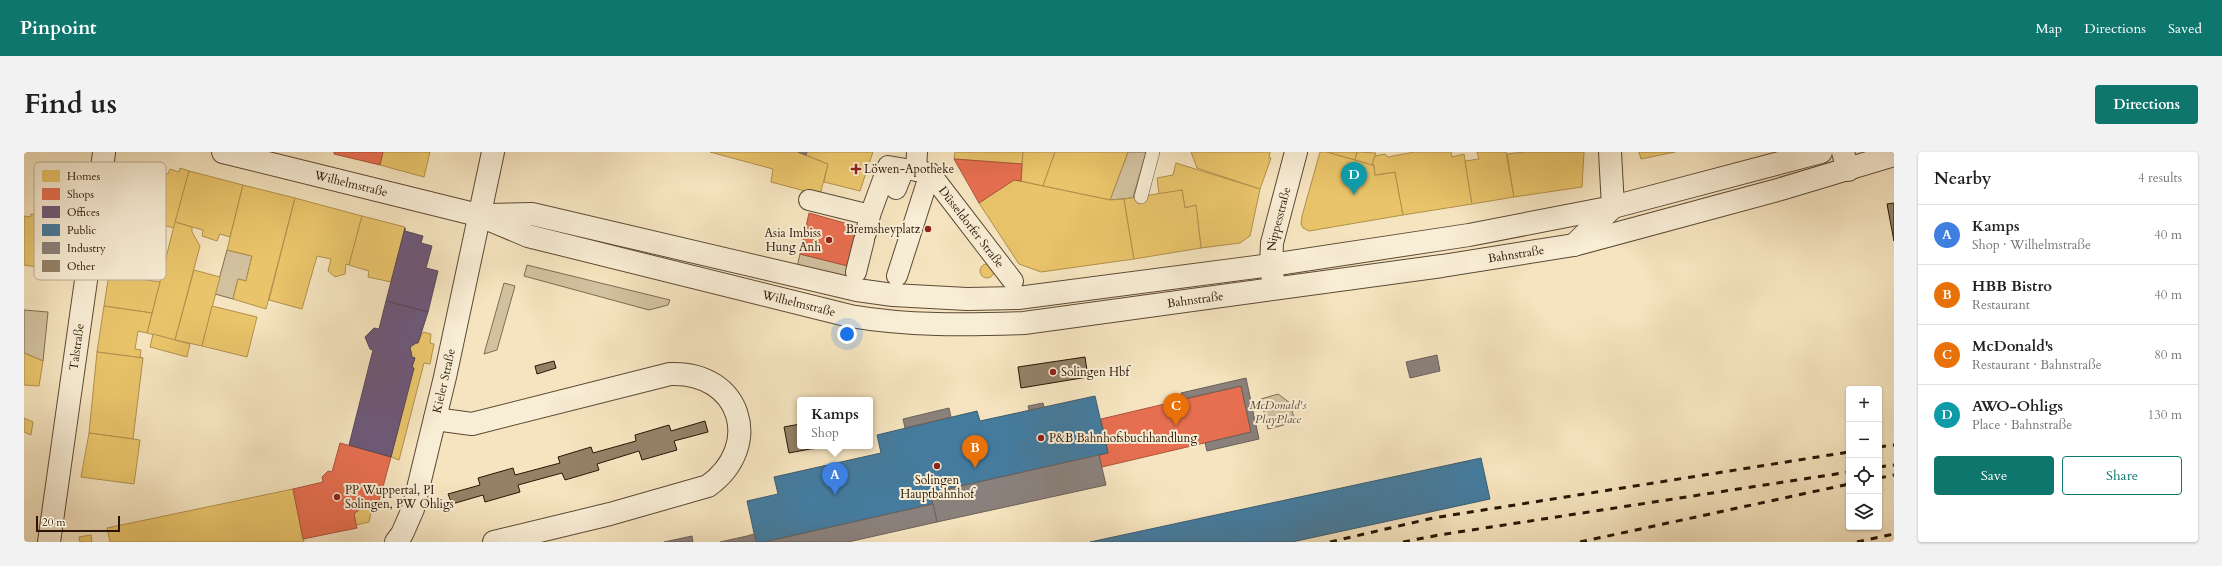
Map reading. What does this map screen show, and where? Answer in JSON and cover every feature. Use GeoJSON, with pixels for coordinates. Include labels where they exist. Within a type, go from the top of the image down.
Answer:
{"type":"FeatureCollection","features":[{"type":"Feature","properties":{"kind":"street","name":"Wilhelmstraße"},"geometry":{"type":"LineString","coordinates":[[223,152],[478,215],[528,236],[850,316],[886,322],[954,325],[1024,323],[1129,308]]}},
{"type":"Feature","properties":{"kind":"street","name":"Kieler Straße"},"geometry":{"type":"LineString","coordinates":[[396,542],[402,534],[413,509],[436,419],[466,284],[478,215],[493,152]]}},
{"type":"Feature","properties":{"kind":"street","name":"Nippesstraße"},"geometry":{"type":"LineString","coordinates":[[1274,288],[1271,265],[1272,243],[1296,152]]}},
{"type":"Feature","properties":{"kind":"street"},"geometry":{"type":"LineString","coordinates":[[1574,245],[1613,207],[1610,152]]}},
{"type":"Feature","properties":{"kind":"street","name":"Bahnstraße"},"geometry":{"type":"LineString","coordinates":[[1124,283],[1271,265],[1469,235],[1613,207],[1822,152]]}},
{"type":"Feature","properties":{"kind":"street","name":"Bahnstraße"},"geometry":{"type":"LineString","coordinates":[[1129,308],[1442,266],[1574,245],[1846,161],[1894,155]]}},
{"type":"Feature","properties":{"kind":"street"},"geometry":{"type":"LineString","coordinates":[[856,272],[867,229],[888,166],[917,166]]}},
{"type":"Feature","properties":{"kind":"street"},"geometry":{"type":"LineString","coordinates":[[896,189],[917,166]]}},
{"type":"Feature","properties":{"kind":"street","name":"Düsseldorfer Straße"},"geometry":{"type":"LineString","coordinates":[[917,166],[1013,281]]}},
{"type":"Feature","properties":{"kind":"street","name":"Düsseldorfer Straße"},"geometry":{"type":"LineString","coordinates":[[895,286],[917,166]]}},
{"type":"Feature","properties":{"kind":"street"},"geometry":{"type":"LineString","coordinates":[[809,200],[867,229]]}},
{"type":"Feature","properties":{"kind":"street","name":"Wilhelmstraße"},"geometry":{"type":"LineString","coordinates":[[478,215],[532,214],[774,272],[857,290],[895,286],[967,299],[1018,298],[1124,283]]}},
{"type":"Feature","properties":{"kind":"street","name":"Talstraße"},"geometry":{"type":"LineString","coordinates":[[49,542],[86,280]]}},
{"type":"Feature","properties":{"kind":"street"},"geometry":{"type":"LineString","coordinates":[[436,419],[461,423],[483,422],[670,374],[694,375],[704,378],[719,388],[733,405],[739,428],[738,446],[728,468],[720,477],[708,486],[610,514],[494,542]]}},
{"type":"Feature","properties":{"kind":"lane"},"geometry":{"type":"LineString","coordinates":[[1141,197],[1153,152]]}},
{"type":"Feature","properties":{"kind":"green space"},"geometry":{"type":"Polygon","coordinates":[[[1128,152],[1146,152],[1133,198],[1110,200],[1128,152]]]}},
{"type":"Feature","properties":{"kind":"green space"},"geometry":{"type":"Polygon","coordinates":[[[227,250],[252,256],[246,281],[238,279],[233,299],[215,294],[227,250]]]}},
{"type":"Feature","properties":{"kind":"green space"},"geometry":{"type":"Polygon","coordinates":[[[800,254],[848,266],[846,276],[797,267],[800,254]]]}},
{"type":"Feature","properties":{"kind":"green space"},"geometry":{"type":"Polygon","coordinates":[[[527,265],[670,300],[668,305],[649,310],[524,276],[527,265]]]}},
{"type":"Feature","properties":{"kind":"green space"},"geometry":{"type":"Polygon","coordinates":[[[504,283],[515,286],[497,350],[484,354],[504,283]]]}},
{"type":"Feature","properties":{"kind":"green space"},"geometry":{"type":"Polygon","coordinates":[[[24,310],[48,312],[43,361],[24,353],[24,310]]]}},
{"type":"Feature","properties":{"kind":"green space","name":"McDonald's PlayPlace"},"geometry":{"type":"Polygon","coordinates":[[[1278,394],[1290,403],[1295,422],[1268,429],[1261,399],[1278,394]]]}},
{"type":"Feature","properties":{"kind":"building: Homes"},"geometry":{"type":"Polygon","coordinates":[[[383,152],[430,152],[424,177],[380,165],[383,152]]]}},
{"type":"Feature","properties":{"kind":"building: Homes"},"geometry":{"type":"Polygon","coordinates":[[[710,152],[798,152],[828,164],[820,195],[771,182],[773,169],[710,152]]]}},
{"type":"Feature","properties":{"kind":"building: Homes"},"geometry":{"type":"Polygon","coordinates":[[[807,152],[873,152],[860,191],[824,182],[828,164],[806,155],[807,152]]]}},
{"type":"Feature","properties":{"kind":"building: Homes"},"geometry":{"type":"Polygon","coordinates":[[[955,152],[1023,152],[1022,164],[954,159],[955,152]]]}},
{"type":"Feature","properties":{"kind":"building: Homes"},"geometry":{"type":"Polygon","coordinates":[[[1023,152],[1055,152],[1043,186],[1021,181],[1023,152]]]}},
{"type":"Feature","properties":{"kind":"building: Homes"},"geometry":{"type":"Polygon","coordinates":[[[1055,152],[1128,152],[1110,200],[1043,186],[1055,152]]]}},
{"type":"Feature","properties":{"kind":"building: Homes"},"geometry":{"type":"Polygon","coordinates":[[[1191,152],[1270,152],[1269,158],[1271,158],[1260,189],[1197,168],[1191,152]]]}},
{"type":"Feature","properties":{"kind":"building: Homes"},"geometry":{"type":"Polygon","coordinates":[[[1320,152],[1327,152],[1374,165],[1375,175],[1395,172],[1403,215],[1309,231],[1303,228],[1301,224],[1302,216],[1320,152]]]}},
{"type":"Feature","properties":{"kind":"building: Homes"},"geometry":{"type":"Polygon","coordinates":[[[1327,152],[1357,152],[1355,160],[1327,152]]]}},
{"type":"Feature","properties":{"kind":"building: Homes"},"geometry":{"type":"Polygon","coordinates":[[[1357,152],[1376,153],[1372,165],[1355,160],[1357,152]]]}},
{"type":"Feature","properties":{"kind":"building: Homes"},"geometry":{"type":"Polygon","coordinates":[[[1414,152],[1451,152],[1452,157],[1464,154],[1472,204],[1403,215],[1395,172],[1375,175],[1374,165],[1372,165],[1375,156],[1385,154],[1388,157],[1414,152]]]}},
{"type":"Feature","properties":{"kind":"building: Homes"},"geometry":{"type":"Polygon","coordinates":[[[1477,152],[1506,152],[1514,197],[1472,204],[1465,161],[1479,159],[1477,152]]]}},
{"type":"Feature","properties":{"kind":"building: Homes"},"geometry":{"type":"Polygon","coordinates":[[[1524,152],[1584,152],[1582,187],[1514,197],[1507,154],[1524,152]]]}},
{"type":"Feature","properties":{"kind":"building: Homes"},"geometry":{"type":"Polygon","coordinates":[[[1639,152],[1675,152],[1641,159],[1639,152]]]}},
{"type":"Feature","properties":{"kind":"building: Homes"},"geometry":{"type":"Polygon","coordinates":[[[1176,163],[1260,189],[1250,236],[1240,243],[1201,248],[1196,205],[1185,208],[1182,190],[1159,194],[1157,178],[1173,175],[1176,163]]]}},
{"type":"Feature","properties":{"kind":"building: Homes"},"geometry":{"type":"Polygon","coordinates":[[[180,168],[189,171],[174,228],[166,226],[166,173],[168,174],[170,169],[179,172],[180,168]]]}},
{"type":"Feature","properties":{"kind":"building: Homes"},"geometry":{"type":"Polygon","coordinates":[[[189,171],[243,185],[230,237],[220,234],[217,241],[202,236],[203,230],[175,222],[189,171]]]}},
{"type":"Feature","properties":{"kind":"building: Homes"},"geometry":{"type":"Polygon","coordinates":[[[1014,180],[1110,200],[1124,199],[1134,259],[1041,272],[1019,264],[979,203],[1014,180]]]}},
{"type":"Feature","properties":{"kind":"building: Homes"},"geometry":{"type":"Polygon","coordinates":[[[243,185],[295,198],[266,309],[233,299],[238,279],[246,281],[252,256],[227,250],[243,185]]]}},
{"type":"Feature","properties":{"kind":"building: Homes"},"geometry":{"type":"Polygon","coordinates":[[[1182,190],[1185,208],[1196,205],[1201,248],[1134,259],[1124,199],[1182,190]]]}},
{"type":"Feature","properties":{"kind":"building: Homes"},"geometry":{"type":"Polygon","coordinates":[[[295,198],[362,216],[349,265],[346,264],[345,274],[335,277],[328,271],[331,259],[317,256],[302,309],[269,300],[295,198]]]}},
{"type":"Feature","properties":{"kind":"building: Homes"},"geometry":{"type":"Polygon","coordinates":[[[31,214],[34,214],[34,266],[24,265],[24,216],[30,217],[31,214]]]}},
{"type":"Feature","properties":{"kind":"building: Homes"},"geometry":{"type":"Polygon","coordinates":[[[362,216],[405,227],[391,282],[368,277],[369,271],[349,265],[362,216]]]}},
{"type":"Feature","properties":{"kind":"building: Homes"},"geometry":{"type":"Polygon","coordinates":[[[175,222],[192,227],[192,232],[200,246],[175,340],[147,333],[160,280],[166,280],[166,258],[175,222]]]}},
{"type":"Feature","properties":{"kind":"building: Homes"},"geometry":{"type":"Polygon","coordinates":[[[987,264],[992,266],[994,271],[992,276],[987,278],[982,276],[980,271],[982,266],[987,264]]]}},
{"type":"Feature","properties":{"kind":"building: Homes"},"geometry":{"type":"Polygon","coordinates":[[[194,270],[220,277],[202,346],[175,340],[194,270]]]}},
{"type":"Feature","properties":{"kind":"building: Homes"},"geometry":{"type":"Polygon","coordinates":[[[108,280],[147,280],[160,282],[152,313],[104,306],[108,280]]]}},
{"type":"Feature","properties":{"kind":"building: Homes"},"geometry":{"type":"Polygon","coordinates":[[[104,306],[152,313],[147,333],[138,331],[135,349],[141,350],[140,357],[143,358],[97,352],[104,306]]]}},
{"type":"Feature","properties":{"kind":"building: Homes"},"geometry":{"type":"Polygon","coordinates":[[[212,306],[257,317],[247,357],[202,346],[212,306]]]}},
{"type":"Feature","properties":{"kind":"building: Homes"},"geometry":{"type":"Polygon","coordinates":[[[423,332],[431,334],[430,343],[434,344],[430,364],[424,363],[399,460],[391,457],[414,368],[412,367],[415,358],[412,357],[410,347],[418,343],[423,332]]]}},
{"type":"Feature","properties":{"kind":"building: Homes"},"geometry":{"type":"Polygon","coordinates":[[[153,334],[190,344],[187,357],[150,347],[153,334]]]}},
{"type":"Feature","properties":{"kind":"building: Homes"},"geometry":{"type":"Polygon","coordinates":[[[97,352],[143,358],[133,439],[89,433],[97,352]]]}},
{"type":"Feature","properties":{"kind":"building: Homes"},"geometry":{"type":"Polygon","coordinates":[[[24,353],[43,361],[39,386],[24,385],[24,353]]]}},
{"type":"Feature","properties":{"kind":"building: Homes"},"geometry":{"type":"Polygon","coordinates":[[[24,418],[33,422],[31,435],[24,432],[24,418]]]}},
{"type":"Feature","properties":{"kind":"building: Homes"},"geometry":{"type":"Polygon","coordinates":[[[89,433],[140,440],[134,484],[81,477],[89,433]]]}},
{"type":"Feature","properties":{"kind":"building: Homes"},"geometry":{"type":"Polygon","coordinates":[[[293,489],[304,542],[110,542],[107,528],[293,489]]]}},
{"type":"Feature","properties":{"kind":"building: Homes"},"geometry":{"type":"Polygon","coordinates":[[[363,506],[372,508],[369,522],[356,525],[354,514],[363,506]]]}},
{"type":"Feature","properties":{"kind":"building: Homes"},"geometry":{"type":"Polygon","coordinates":[[[91,535],[92,542],[80,542],[79,537],[91,535]]]}},
{"type":"Feature","properties":{"kind":"building: Shops"},"geometry":{"type":"Polygon","coordinates":[[[334,152],[383,152],[380,165],[334,154],[334,152]]]}},
{"type":"Feature","properties":{"kind":"building: Shops"},"geometry":{"type":"Polygon","coordinates":[[[954,159],[1022,164],[1021,181],[1014,180],[979,203],[954,159]]]}},
{"type":"Feature","properties":{"kind":"building: Shops","name":"Asia Imbiss Hung Anh"},"geometry":{"type":"Polygon","coordinates":[[[809,213],[859,227],[848,266],[800,254],[809,213]]]}},
{"type":"Feature","properties":{"kind":"building: Shops"},"geometry":{"type":"Polygon","coordinates":[[[1241,386],[1251,432],[1102,467],[1099,455],[1108,453],[1101,419],[1241,386]]]}},
{"type":"Feature","properties":{"kind":"building: Shops","name":"PP Wuppertal, PI Solingen, PW Ohligs"},"geometry":{"type":"Polygon","coordinates":[[[340,443],[391,457],[377,509],[363,506],[354,514],[357,528],[303,539],[293,489],[323,482],[322,477],[328,471],[332,472],[340,443]]]}},
{"type":"Feature","properties":{"kind":"building: Offices"},"geometry":{"type":"Polygon","coordinates":[[[405,228],[405,231],[423,236],[421,243],[432,246],[426,268],[438,271],[428,312],[386,301],[405,228]]]}},
{"type":"Feature","properties":{"kind":"building: Offices"},"geometry":{"type":"Polygon","coordinates":[[[386,301],[428,312],[418,343],[410,347],[412,357],[415,358],[412,367],[414,368],[391,457],[349,445],[373,350],[370,349],[365,337],[374,328],[379,329],[386,301]]]}},
{"type":"Feature","properties":{"kind":"building: Public","name":"Solingen Hauptbahnhof"},"geometry":{"type":"Polygon","coordinates":[[[1095,396],[1108,453],[930,493],[933,504],[765,542],[756,542],[747,501],[778,494],[774,477],[881,453],[877,435],[977,411],[980,421],[1095,396]]]}},
{"type":"Feature","properties":{"kind":"building: Public"},"geometry":{"type":"Polygon","coordinates":[[[1481,458],[1490,499],[1292,542],[1090,542],[1481,458]]]}},
{"type":"Feature","properties":{"kind":"building: Industry"},"geometry":{"type":"Polygon","coordinates":[[[798,152],[807,152],[806,155],[798,152]]]}},
{"type":"Feature","properties":{"kind":"building: Industry"},"geometry":{"type":"Polygon","coordinates":[[[1437,355],[1440,371],[1410,378],[1406,362],[1437,355]]]}},
{"type":"Feature","properties":{"kind":"building: Industry"},"geometry":{"type":"Polygon","coordinates":[[[1246,378],[1259,439],[1207,451],[1205,443],[1251,432],[1241,386],[1183,399],[1181,393],[1246,378]]]}},
{"type":"Feature","properties":{"kind":"building: Industry"},"geometry":{"type":"Polygon","coordinates":[[[1043,403],[1044,407],[1029,410],[1028,406],[1043,403]]]}},
{"type":"Feature","properties":{"kind":"building: Industry"},"geometry":{"type":"Polygon","coordinates":[[[949,408],[951,417],[905,428],[903,419],[949,408]]]}},
{"type":"Feature","properties":{"kind":"building: Industry"},"geometry":{"type":"Polygon","coordinates":[[[1099,455],[1106,485],[937,522],[930,493],[1099,455]]]}},
{"type":"Feature","properties":{"kind":"building: Industry"},"geometry":{"type":"Polygon","coordinates":[[[933,504],[937,522],[848,542],[765,542],[933,504]]]}},
{"type":"Feature","properties":{"kind":"building: Industry"},"geometry":{"type":"Polygon","coordinates":[[[754,534],[756,542],[720,542],[747,536],[754,534]]]}},
{"type":"Feature","properties":{"kind":"building: Industry"},"geometry":{"type":"Polygon","coordinates":[[[692,536],[693,542],[664,542],[692,536]]]}},
{"type":"Feature","properties":{"kind":"building: Other"},"geometry":{"type":"Polygon","coordinates":[[[1894,203],[1894,241],[1887,204],[1894,203]]]}},
{"type":"Feature","properties":{"kind":"building: Other","name":"Solingen Hbf"},"geometry":{"type":"Polygon","coordinates":[[[1085,357],[1088,377],[1021,388],[1018,367],[1085,357]]]}},
{"type":"Feature","properties":{"kind":"building: Other"},"geometry":{"type":"Polygon","coordinates":[[[554,361],[556,368],[537,374],[535,366],[554,361]]]}},
{"type":"Feature","properties":{"kind":"building: Other"},"geometry":{"type":"Polygon","coordinates":[[[705,421],[708,432],[674,441],[677,450],[642,460],[639,451],[597,464],[599,470],[565,480],[562,473],[518,485],[520,492],[485,502],[483,495],[452,504],[448,494],[480,485],[478,478],[513,468],[515,475],[560,463],[558,457],[591,447],[593,453],[636,441],[635,435],[669,425],[671,431],[705,421]]]}},
{"type":"Feature","properties":{"kind":"building: Other"},"geometry":{"type":"Polygon","coordinates":[[[797,425],[797,449],[810,449],[789,453],[784,427],[797,425]]]}},
{"type":"Feature","properties":{"kind":"railway"},"geometry":{"type":"LineString","coordinates":[[1882,447],[1894,445]]}},
{"type":"Feature","properties":{"kind":"railway"},"geometry":{"type":"LineString","coordinates":[[1330,542],[1433,518],[1846,452]]}},
{"type":"Feature","properties":{"kind":"railway"},"geometry":{"type":"LineString","coordinates":[[1882,467],[1894,465]]}},
{"type":"Feature","properties":{"kind":"railway"},"geometry":{"type":"LineString","coordinates":[[1403,542],[1439,535],[1846,472]]}},
{"type":"Feature","properties":{"kind":"railway"},"geometry":{"type":"LineString","coordinates":[[1882,477],[1894,475]]}},
{"type":"Feature","properties":{"kind":"railway"},"geometry":{"type":"LineString","coordinates":[[1580,542],[1846,485]]}},
{"type":"Feature","properties":{"kind":"railway"},"geometry":{"type":"LineString","coordinates":[[1857,542],[1894,534]]}},
{"type":"Feature","properties":{"kind":"place","name":"Löwen-Apotheke"},"geometry":{"type":"Point","coordinates":[856,169]}},
{"type":"Feature","properties":{"kind":"place","name":"AWO-Ohligs"},"geometry":{"type":"Point","coordinates":[1354,195]}},
{"type":"Feature","properties":{"kind":"place","name":"Bremsheyplatz"},"geometry":{"type":"Point","coordinates":[928,229]}},
{"type":"Feature","properties":{"kind":"place","name":"Asia Imbiss Hung Anh"},"geometry":{"type":"Point","coordinates":[829,240]}},
{"type":"Feature","properties":{"kind":"place","name":"Solingen Hbf"},"geometry":{"type":"Point","coordinates":[1053,372]}},
{"type":"Feature","properties":{"kind":"place","name":"McDonald's"},"geometry":{"type":"Point","coordinates":[1176,426]}},
{"type":"Feature","properties":{"kind":"place","name":"P&B Bahnhofsbuchhandlung"},"geometry":{"type":"Point","coordinates":[1041,438]}},
{"type":"Feature","properties":{"kind":"place","name":"Solingen Hauptbahnhof"},"geometry":{"type":"Point","coordinates":[937,466]}},
{"type":"Feature","properties":{"kind":"place","name":"HBB Bistro"},"geometry":{"type":"Point","coordinates":[975,468]}},
{"type":"Feature","properties":{"kind":"place","name":"Kamps"},"geometry":{"type":"Point","coordinates":[835,495]}},
{"type":"Feature","properties":{"kind":"place","name":"PP Wuppertal, PI Solingen, PW Ohligs"},"geometry":{"type":"Point","coordinates":[337,497]}}]}
